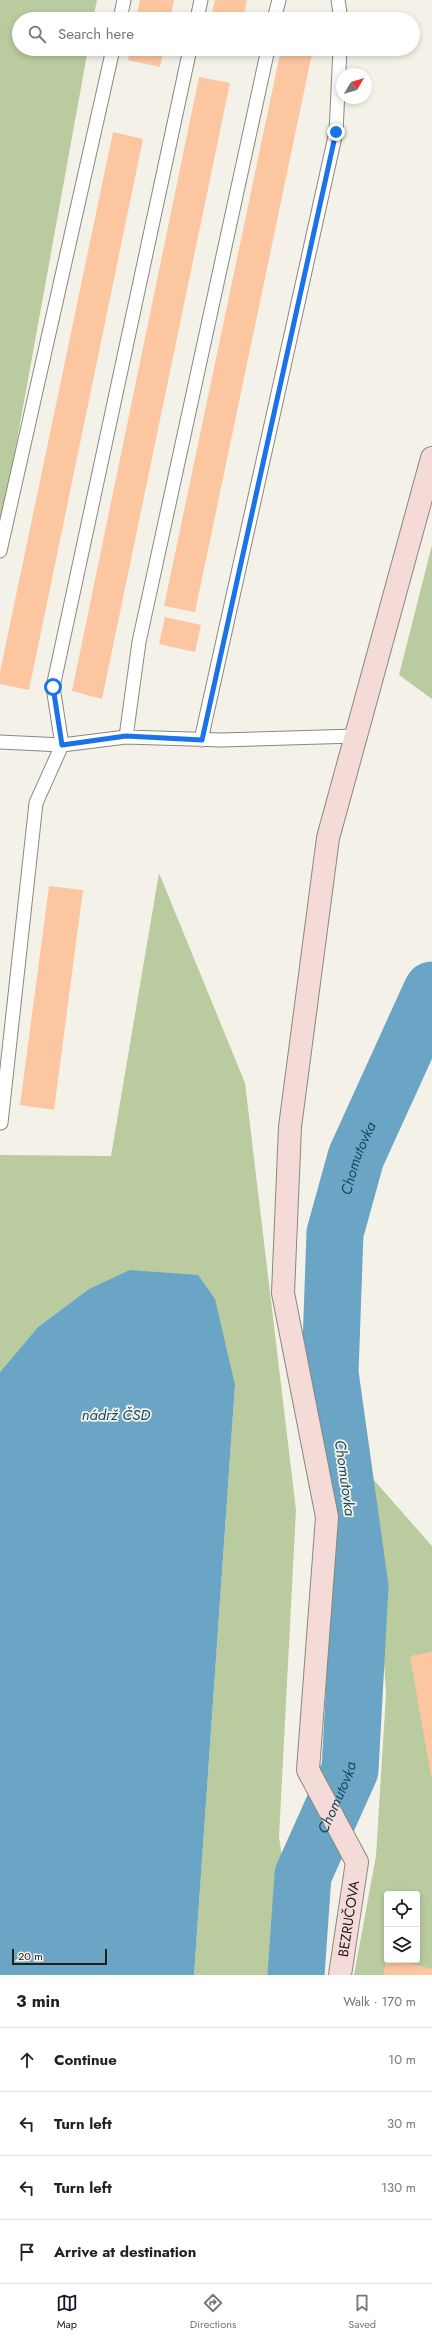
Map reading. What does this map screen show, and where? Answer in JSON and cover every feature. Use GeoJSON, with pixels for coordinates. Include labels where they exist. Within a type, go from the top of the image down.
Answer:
{"type":"FeatureCollection","features":[{"type":"Feature","properties":{"kind":"street"},"geometry":{"type":"LineString","coordinates":[[356,736],[432,458]]}},
{"type":"Feature","properties":{"kind":"street","name":"BEZRUČOVA"},"geometry":{"type":"LineString","coordinates":[[340,1975],[357,1862],[308,1770],[327,1517],[283,1293],[290,1127],[328,838],[356,736]]}},
{"type":"Feature","properties":{"kind":"lane"},"geometry":{"type":"LineString","coordinates":[[121,12],[124,0]]}},
{"type":"Feature","properties":{"kind":"lane"},"geometry":{"type":"LineString","coordinates":[[198,12],[201,0]]}},
{"type":"Feature","properties":{"kind":"lane"},"geometry":{"type":"LineString","coordinates":[[275,12],[278,0]]}},
{"type":"Feature","properties":{"kind":"lane"},"geometry":{"type":"LineString","coordinates":[[338,0],[340,12]]}},
{"type":"Feature","properties":{"kind":"lane"},"geometry":{"type":"LineString","coordinates":[[0,551],[111,56]]}},
{"type":"Feature","properties":{"kind":"lane"},"geometry":{"type":"LineString","coordinates":[[1,1123],[36,804],[62,745],[53,687],[188,56]]}},
{"type":"Feature","properties":{"kind":"lane"},"geometry":{"type":"LineString","coordinates":[[126,736],[139,642],[266,56]]}},
{"type":"Feature","properties":{"kind":"lane"},"geometry":{"type":"LineString","coordinates":[[202,740],[336,132],[340,56]]}},
{"type":"Feature","properties":{"kind":"lane"},"geometry":{"type":"LineString","coordinates":[[0,742],[62,745],[126,736],[202,740],[356,736]]}},
{"type":"Feature","properties":{"kind":"green space"},"geometry":{"type":"Polygon","coordinates":[[[0,0],[97,0],[94,12],[12,12],[12,56],[87,56],[0,534],[0,0]]]}},
{"type":"Feature","properties":{"kind":"green space"},"geometry":{"type":"Polygon","coordinates":[[[432,545],[432,699],[399,675],[432,545]]]}},
{"type":"Feature","properties":{"kind":"green space"},"geometry":{"type":"Polygon","coordinates":[[[159,873],[245,1083],[296,1510],[279,1837],[300,1975],[194,1975],[235,1385],[89,1289],[38,1327],[0,1372],[0,1155],[111,1156],[159,873]]]}},
{"type":"Feature","properties":{"kind":"green space"},"geometry":{"type":"Polygon","coordinates":[[[373,1479],[432,1546],[432,1975],[354,1975],[376,1856],[386,1694],[373,1479]]]}},
{"type":"Feature","properties":{"kind":"water","name":"nádrž ČSD"},"geometry":{"type":"Polygon","coordinates":[[[130,1270],[198,1275],[215,1299],[235,1385],[194,1975],[0,1975],[0,1372],[38,1327],[89,1289],[130,1270]]]}},
{"type":"Feature","properties":{"kind":"building"},"geometry":{"type":"Polygon","coordinates":[[[140,0],[174,0],[171,12],[137,12],[140,0]]]}},
{"type":"Feature","properties":{"kind":"building"},"geometry":{"type":"Polygon","coordinates":[[[215,0],[247,0],[244,12],[212,12],[215,0]]]}},
{"type":"Feature","properties":{"kind":"building"},"geometry":{"type":"Polygon","coordinates":[[[129,56],[162,56],[160,67],[128,60],[129,56]]]}},
{"type":"Feature","properties":{"kind":"building"},"geometry":{"type":"Polygon","coordinates":[[[280,56],[312,56],[195,612],[164,606],[280,56]]]}},
{"type":"Feature","properties":{"kind":"building"},"geometry":{"type":"Polygon","coordinates":[[[199,77],[230,83],[102,699],[72,691],[199,77]]]}},
{"type":"Feature","properties":{"kind":"building"},"geometry":{"type":"Polygon","coordinates":[[[113,132],[143,139],[29,690],[0,684],[0,672],[113,132]]]}},
{"type":"Feature","properties":{"kind":"building"},"geometry":{"type":"Polygon","coordinates":[[[165,617],[201,625],[195,652],[159,644],[165,617]]]}},
{"type":"Feature","properties":{"kind":"building"},"geometry":{"type":"Polygon","coordinates":[[[49,886],[83,890],[54,1110],[20,1105],[49,886]]]}},
{"type":"Feature","properties":{"kind":"building"},"geometry":{"type":"Polygon","coordinates":[[[432,1652],[432,1776],[431,1776],[410,1656],[432,1652]]]}},
{"type":"Feature","properties":{"kind":"building"},"geometry":{"type":"Polygon","coordinates":[[[386,1963],[409,1963],[432,1969],[432,1975],[383,1975],[386,1963]]]}},
{"type":"Feature","properties":{"kind":"waterway","name":"Chomutovka"},"geometry":{"type":"LineString","coordinates":[[296,1975],[303,1875],[350,1770],[360,1587],[330,1373],[335,1233],[356,1157],[432,990]]}},
{"type":"Feature","properties":{"kind":"route"},"geometry":{"type":"LineString","coordinates":[[53,687],[62,745],[126,736],[202,740],[336,132]]}}]}
